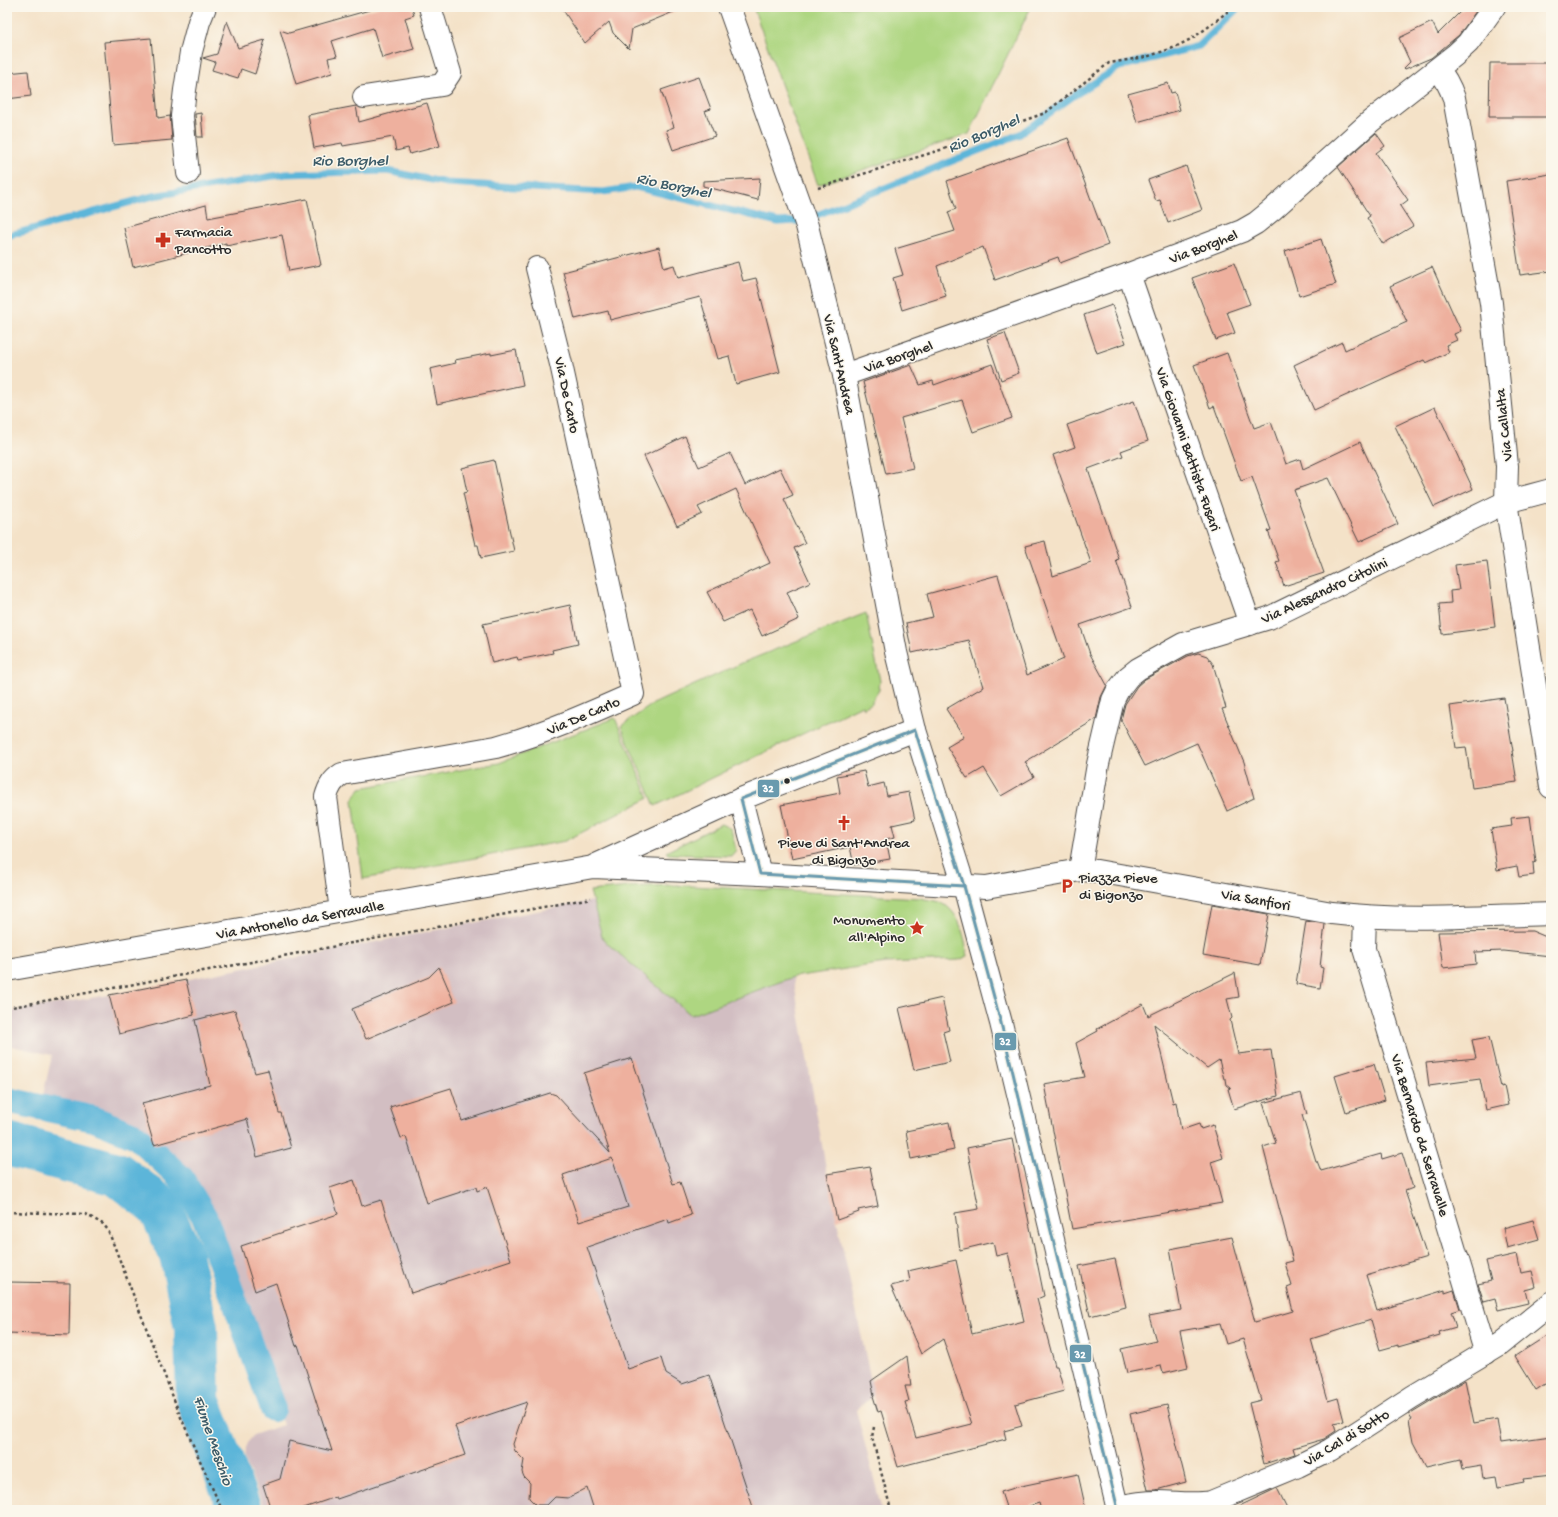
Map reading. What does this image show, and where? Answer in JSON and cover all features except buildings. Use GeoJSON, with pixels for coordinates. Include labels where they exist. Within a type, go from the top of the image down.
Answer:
{"type":"FeatureCollection","features":[{"type":"Feature","properties":{"kind":"street"},"geometry":{"type":"LineString","coordinates":[[188,173],[182,116],[184,90],[198,22],[205,7]]}},
{"type":"Feature","properties":{"kind":"street"},"geometry":{"type":"LineString","coordinates":[[364,97],[442,85],[450,73],[430,7]]}},
{"type":"Feature","properties":{"kind":"street","name":"Via Sant'Andrea"},"geometry":{"type":"LineString","coordinates":[[729,7],[802,210],[844,375],[896,652],[915,730],[964,886],[1001,1024],[1118,1508]]}},
{"type":"Feature","properties":{"kind":"street","name":"Via Borghel"},"geometry":{"type":"LineString","coordinates":[[844,375],[1129,274],[1222,240],[1242,231],[1256,223],[1272,210],[1370,121],[1438,69],[1468,43],[1494,7]]}},
{"type":"Feature","properties":{"kind":"street","name":"Via Callalta"},"geometry":{"type":"LineString","coordinates":[[1438,69],[1450,86],[1454,98],[1491,303],[1507,466],[1506,502],[1551,787]]}},
{"type":"Feature","properties":{"kind":"street","name":"Via De Carlo"},"geometry":{"type":"LineString","coordinates":[[341,912],[326,797],[328,788],[334,779],[342,774],[502,746],[567,723],[633,694],[561,364],[537,268]]}},
{"type":"Feature","properties":{"kind":"street","name":"Via Giovanni Battista Fusari"},"geometry":{"type":"LineString","coordinates":[[1129,274],[1250,624]]}},
{"type":"Feature","properties":{"kind":"street","name":"Via Alessandro Citolini"},"geometry":{"type":"LineString","coordinates":[[1080,870],[1098,764],[1109,714],[1118,690],[1128,677],[1138,669],[1183,644],[1269,618],[1506,502],[1551,490]]}},
{"type":"Feature","properties":{"kind":"street","name":"Via Antonello da Serravalle"},"geometry":{"type":"LineString","coordinates":[[593,867],[741,799],[915,730]]}},
{"type":"Feature","properties":{"kind":"street"},"geometry":{"type":"LineString","coordinates":[[741,799],[760,874]]}},
{"type":"Feature","properties":{"kind":"street","name":"Via Antonello da Serravalle"},"geometry":{"type":"LineString","coordinates":[[7,970],[593,867],[760,874],[964,886]]}},
{"type":"Feature","properties":{"kind":"street","name":"Via Sanfiori"},"geometry":{"type":"LineString","coordinates":[[964,886],[998,886],[1080,870],[1116,873],[1332,913],[1365,917],[1410,918],[1551,914]]}},
{"type":"Feature","properties":{"kind":"street","name":"Via Bernardo da Serravalle"},"geometry":{"type":"LineString","coordinates":[[1365,917],[1364,949],[1486,1353]]}},
{"type":"Feature","properties":{"kind":"street","name":"Via Cal di Sotto"},"geometry":{"type":"LineString","coordinates":[[1118,1508],[1132,1504],[1157,1502],[1201,1504],[1211,1502],[1284,1472],[1330,1450],[1412,1397],[1486,1353],[1500,1344],[1551,1304]]}},
{"type":"Feature","properties":{"kind":"path"},"geometry":{"type":"LineString","coordinates":[[802,210],[950,147],[1045,113],[1109,63],[1146,57],[1173,48],[1207,28],[1227,12],[1230,7]]}},
{"type":"Feature","properties":{"kind":"path"},"geometry":{"type":"LineString","coordinates":[[7,1008],[592,898]]}},
{"type":"Feature","properties":{"kind":"path"},"geometry":{"type":"LineString","coordinates":[[7,1212],[85,1214],[103,1224],[108,1230],[182,1420],[222,1510]]}},
{"type":"Feature","properties":{"kind":"path"},"geometry":{"type":"LineString","coordinates":[[874,1427],[872,1437],[891,1510]]}},
{"type":"Feature","properties":{"kind":"shaded area"},"geometry":{"type":"Polygon","coordinates":[[[592,901],[603,940],[691,1015],[793,977],[827,1174],[874,1395],[856,1410],[882,1510],[265,1510],[244,1457],[245,1450],[253,1435],[283,1425],[207,1209],[198,1189],[180,1166],[137,1130],[124,1122],[105,1114],[42,1100],[52,1055],[7,1045],[7,1012],[109,995],[456,926],[592,901]]]}},
{"type":"Feature","properties":{"kind":"green space"},"geometry":{"type":"Polygon","coordinates":[[[753,7],[1031,7],[969,134],[818,185],[753,7]]]}},
{"type":"Feature","properties":{"kind":"green space"},"geometry":{"type":"Polygon","coordinates":[[[866,613],[880,681],[879,690],[872,703],[863,708],[862,705],[655,806],[621,726],[653,704],[742,663],[866,613]]]}},
{"type":"Feature","properties":{"kind":"green space"},"geometry":{"type":"Polygon","coordinates":[[[615,718],[649,798],[565,841],[363,879],[353,800],[360,788],[499,763],[615,718]]]}},
{"type":"Feature","properties":{"kind":"green space"},"geometry":{"type":"Polygon","coordinates":[[[721,824],[731,829],[736,850],[731,856],[668,854],[666,852],[721,824]]]}},
{"type":"Feature","properties":{"kind":"green space"},"geometry":{"type":"Polygon","coordinates":[[[672,885],[921,898],[938,901],[947,906],[957,918],[963,933],[968,956],[959,960],[885,963],[793,977],[691,1015],[603,940],[590,891],[672,885]]]}},
{"type":"Feature","properties":{"kind":"waterway","name":"Rio Borghel"},"geometry":{"type":"LineString","coordinates":[[7,236],[153,196],[285,174],[387,171],[447,183],[603,192],[636,187],[778,222],[799,221],[1020,134],[1075,95],[1119,67],[1199,46],[1239,7]]}},
{"type":"Feature","properties":{"kind":"waterway"},"geometry":{"type":"LineString","coordinates":[[7,1100],[94,1119],[136,1136],[181,1178],[205,1218],[273,1409]]}},
{"type":"Feature","properties":{"kind":"waterway","name":"Fiume Meschio"},"geometry":{"type":"LineString","coordinates":[[7,1144],[117,1174],[159,1206],[181,1254],[196,1328],[198,1400],[240,1510]]}},
{"type":"Feature","properties":{"kind":"transit line","name":"32"},"geometry":{"type":"LineString","coordinates":[[915,730],[964,886],[760,874],[741,799],[915,730]]}},
{"type":"Feature","properties":{"kind":"transit line","name":"32"},"geometry":{"type":"LineString","coordinates":[[964,886],[1001,1023],[1118,1510]]}},
{"type":"Feature","properties":{"kind":"place","name":"Farmacia Pancotto"},"geometry":{"type":"Point","coordinates":[163,240]}},
{"type":"Feature","properties":{"kind":"place","name":"Pieve di Sant'Andrea di Bigonzo"},"geometry":{"type":"Point","coordinates":[844,823]}},
{"type":"Feature","properties":{"kind":"place","name":"Piazza Pieve di Bigonzo"},"geometry":{"type":"Point","coordinates":[1067,886]}},
{"type":"Feature","properties":{"kind":"place","name":"Monumento all'Alpino"},"geometry":{"type":"Point","coordinates":[917,928]}}]}
